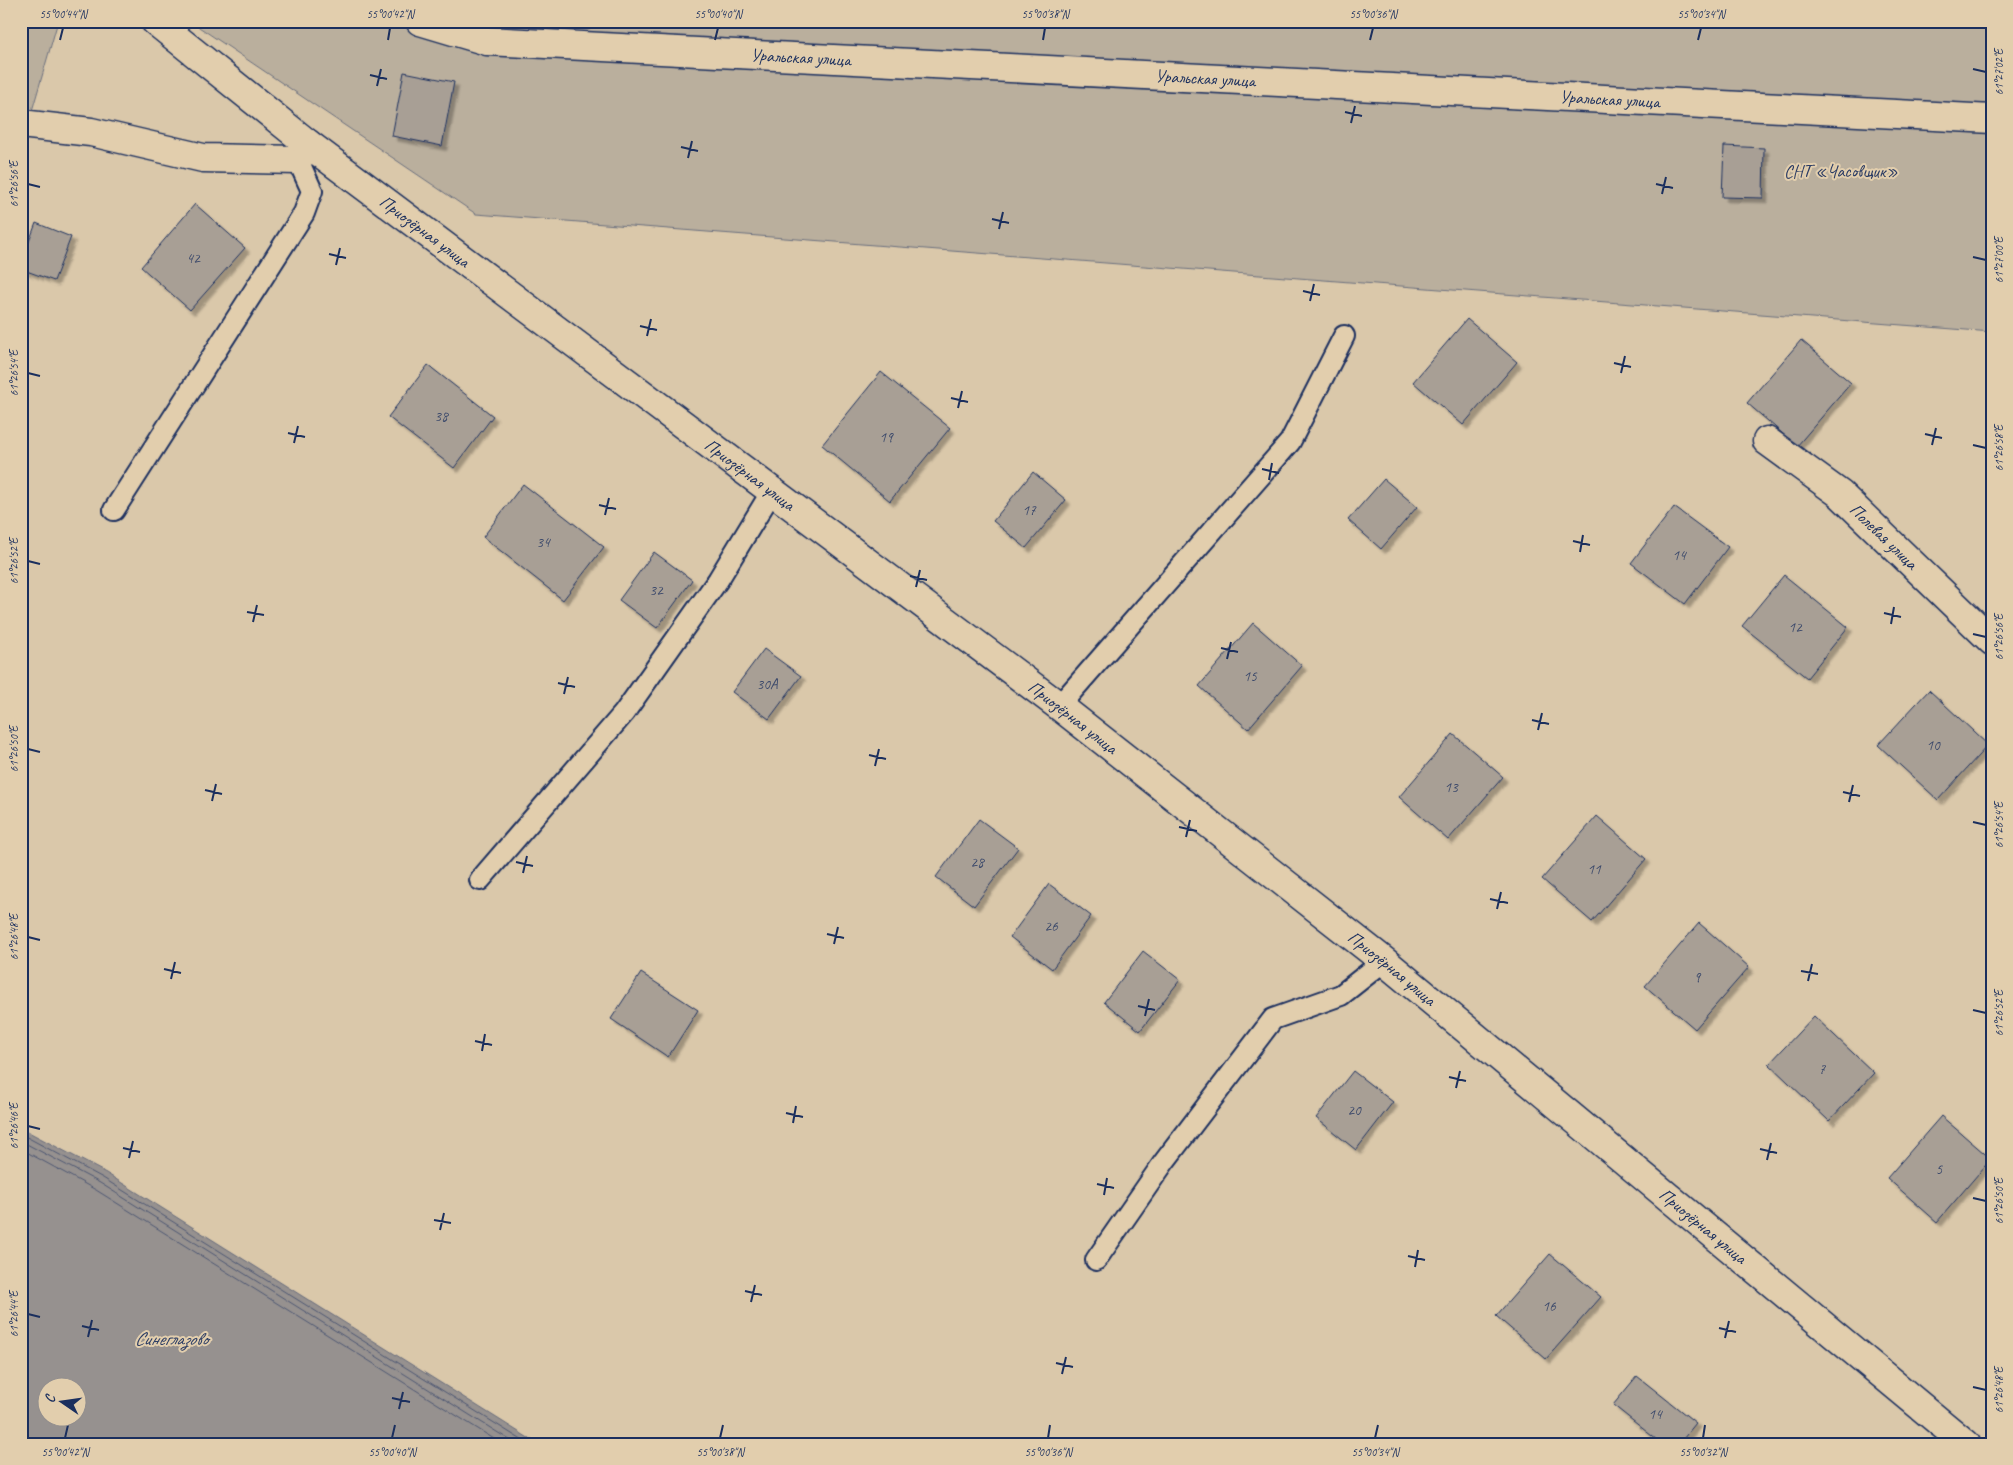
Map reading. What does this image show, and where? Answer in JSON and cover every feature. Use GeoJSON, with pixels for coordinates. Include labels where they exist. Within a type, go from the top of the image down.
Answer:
{"type":"FeatureCollection","features":[{"type":"Feature","properties":{"kind":"street","name":"Приозёрная улица"},"geometry":{"type":"LineString","coordinates":[[155,21],[303,151],[772,491],[1059,706],[1384,961],[1966,1444]]}},
{"type":"Feature","properties":{"kind":"street","name":"Уральская улица"},"geometry":{"type":"LineString","coordinates":[[420,21],[487,40],[497,41],[1992,119]]}},
{"type":"Feature","properties":{"kind":"street"},"geometry":{"type":"LineString","coordinates":[[21,124],[91,132],[202,158],[303,151]]}},
{"type":"Feature","properties":{"kind":"street","name":"Полевая улица"},"geometry":{"type":"LineString","coordinates":[[1767,441],[1840,494],[1992,641]]}},
{"type":"Feature","properties":{"kind":"lane"},"geometry":{"type":"LineString","coordinates":[[114,510],[304,213],[312,191],[303,151]]}},
{"type":"Feature","properties":{"kind":"lane"},"geometry":{"type":"LineString","coordinates":[[1059,706],[1290,442],[1344,336]]}},
{"type":"Feature","properties":{"kind":"lane"},"geometry":{"type":"LineString","coordinates":[[480,880],[624,714],[718,580],[772,491]]}},
{"type":"Feature","properties":{"kind":"lane"},"geometry":{"type":"LineString","coordinates":[[1096,1260],[1164,1162],[1273,1019],[1341,995],[1384,961]]}},
{"type":"Feature","properties":{"kind":"green space"},"geometry":{"type":"Polygon","coordinates":[[[21,21],[58,21],[21,149],[21,21]]]}},
{"type":"Feature","properties":{"kind":"green space","name":"СНТ «Часовщик»"},"geometry":{"type":"Polygon","coordinates":[[[190,21],[1992,21],[1992,332],[476,214],[190,21]]]}},
{"type":"Feature","properties":{"kind":"water","name":"Синеглазово"},"geometry":{"type":"Polygon","coordinates":[[[21,1128],[106,1173],[538,1444],[21,1444],[21,1128]]]}},
{"type":"Feature","properties":{"kind":"building"},"geometry":{"type":"Polygon","coordinates":[[[404,72],[454,82],[442,146],[392,136],[404,72]]]}},
{"type":"Feature","properties":{"kind":"building"},"geometry":{"type":"Polygon","coordinates":[[[1724,146],[1764,148],[1763,198],[1722,197],[1724,146]]]}},
{"type":"Feature","properties":{"kind":"building"},"geometry":{"type":"Polygon","coordinates":[[[195,204],[245,248],[190,310],[141,267],[195,204]]]}},
{"type":"Feature","properties":{"kind":"building"},"geometry":{"type":"Polygon","coordinates":[[[36,223],[71,237],[54,281],[21,269],[21,263],[36,223]]]}},
{"type":"Feature","properties":{"kind":"building"},"geometry":{"type":"Polygon","coordinates":[[[1467,319],[1517,362],[1463,425],[1413,382],[1467,319]]]}},
{"type":"Feature","properties":{"kind":"building"},"geometry":{"type":"Polygon","coordinates":[[[1801,340],[1851,383],[1797,446],[1747,403],[1801,340]]]}},
{"type":"Feature","properties":{"kind":"building"},"geometry":{"type":"Polygon","coordinates":[[[428,365],[493,416],[454,468],[388,417],[428,365]]]}},
{"type":"Feature","properties":{"kind":"building"},"geometry":{"type":"Polygon","coordinates":[[[881,372],[950,428],[890,501],[822,445],[881,372]]]}},
{"type":"Feature","properties":{"kind":"building"},"geometry":{"type":"Polygon","coordinates":[[[1033,472],[1066,500],[1026,548],[993,521],[1033,472]]]}},
{"type":"Feature","properties":{"kind":"building"},"geometry":{"type":"Polygon","coordinates":[[[1384,479],[1417,507],[1381,549],[1348,520],[1384,479]]]}},
{"type":"Feature","properties":{"kind":"building"},"geometry":{"type":"Polygon","coordinates":[[[523,484],[604,547],[563,600],[483,537],[523,484]]]}},
{"type":"Feature","properties":{"kind":"building"},"geometry":{"type":"Polygon","coordinates":[[[1674,507],[1728,547],[1685,604],[1631,563],[1674,507]]]}},
{"type":"Feature","properties":{"kind":"building"},"geometry":{"type":"Polygon","coordinates":[[[654,552],[692,580],[657,628],[619,600],[654,552]]]}},
{"type":"Feature","properties":{"kind":"building"},"geometry":{"type":"Polygon","coordinates":[[[1784,575],[1848,627],[1807,678],[1742,626],[1784,575]]]}},
{"type":"Feature","properties":{"kind":"building"},"geometry":{"type":"Polygon","coordinates":[[[1253,623],[1302,666],[1248,729],[1199,686],[1253,623]]]}},
{"type":"Feature","properties":{"kind":"building"},"geometry":{"type":"Polygon","coordinates":[[[764,649],[801,676],[769,719],[732,692],[764,649]]]}},
{"type":"Feature","properties":{"kind":"building"},"geometry":{"type":"Polygon","coordinates":[[[1929,690],[1988,745],[1938,800],[1878,745],[1929,690]]]}},
{"type":"Feature","properties":{"kind":"building"},"geometry":{"type":"Polygon","coordinates":[[[1453,734],[1503,777],[1448,840],[1399,797],[1453,734]]]}},
{"type":"Feature","properties":{"kind":"building"},"geometry":{"type":"Polygon","coordinates":[[[1597,816],[1646,859],[1592,922],[1542,879],[1597,816]]]}},
{"type":"Feature","properties":{"kind":"building"},"geometry":{"type":"Polygon","coordinates":[[[979,819],[1018,848],[974,906],[936,877],[979,819]]]}},
{"type":"Feature","properties":{"kind":"building"},"geometry":{"type":"Polygon","coordinates":[[[1049,884],[1091,916],[1052,969],[1010,937],[1049,884]]]}},
{"type":"Feature","properties":{"kind":"building"},"geometry":{"type":"Polygon","coordinates":[[[1699,923],[1749,967],[1695,1029],[1645,986],[1699,923]]]}},
{"type":"Feature","properties":{"kind":"building"},"geometry":{"type":"Polygon","coordinates":[[[1143,951],[1180,980],[1140,1031],[1104,1002],[1143,951]]]}},
{"type":"Feature","properties":{"kind":"building"},"geometry":{"type":"Polygon","coordinates":[[[641,973],[698,1010],[668,1057],[611,1019],[641,973]]]}},
{"type":"Feature","properties":{"kind":"building"},"geometry":{"type":"Polygon","coordinates":[[[1814,1016],[1874,1073],[1829,1121],[1769,1064],[1814,1016]]]}},
{"type":"Feature","properties":{"kind":"building"},"geometry":{"type":"Polygon","coordinates":[[[1353,1071],[1393,1102],[1356,1150],[1316,1118],[1353,1071]]]}},
{"type":"Feature","properties":{"kind":"building"},"geometry":{"type":"Polygon","coordinates":[[[1941,1116],[1991,1159],[1937,1222],[1887,1178],[1941,1116]]]}},
{"type":"Feature","properties":{"kind":"building"},"geometry":{"type":"Polygon","coordinates":[[[1550,1254],[1601,1297],[1546,1359],[1496,1316],[1550,1254]]]}},
{"type":"Feature","properties":{"kind":"building"},"geometry":{"type":"Polygon","coordinates":[[[1637,1376],[1696,1423],[1679,1444],[1662,1444],[1613,1405],[1637,1376]]]}}]}
